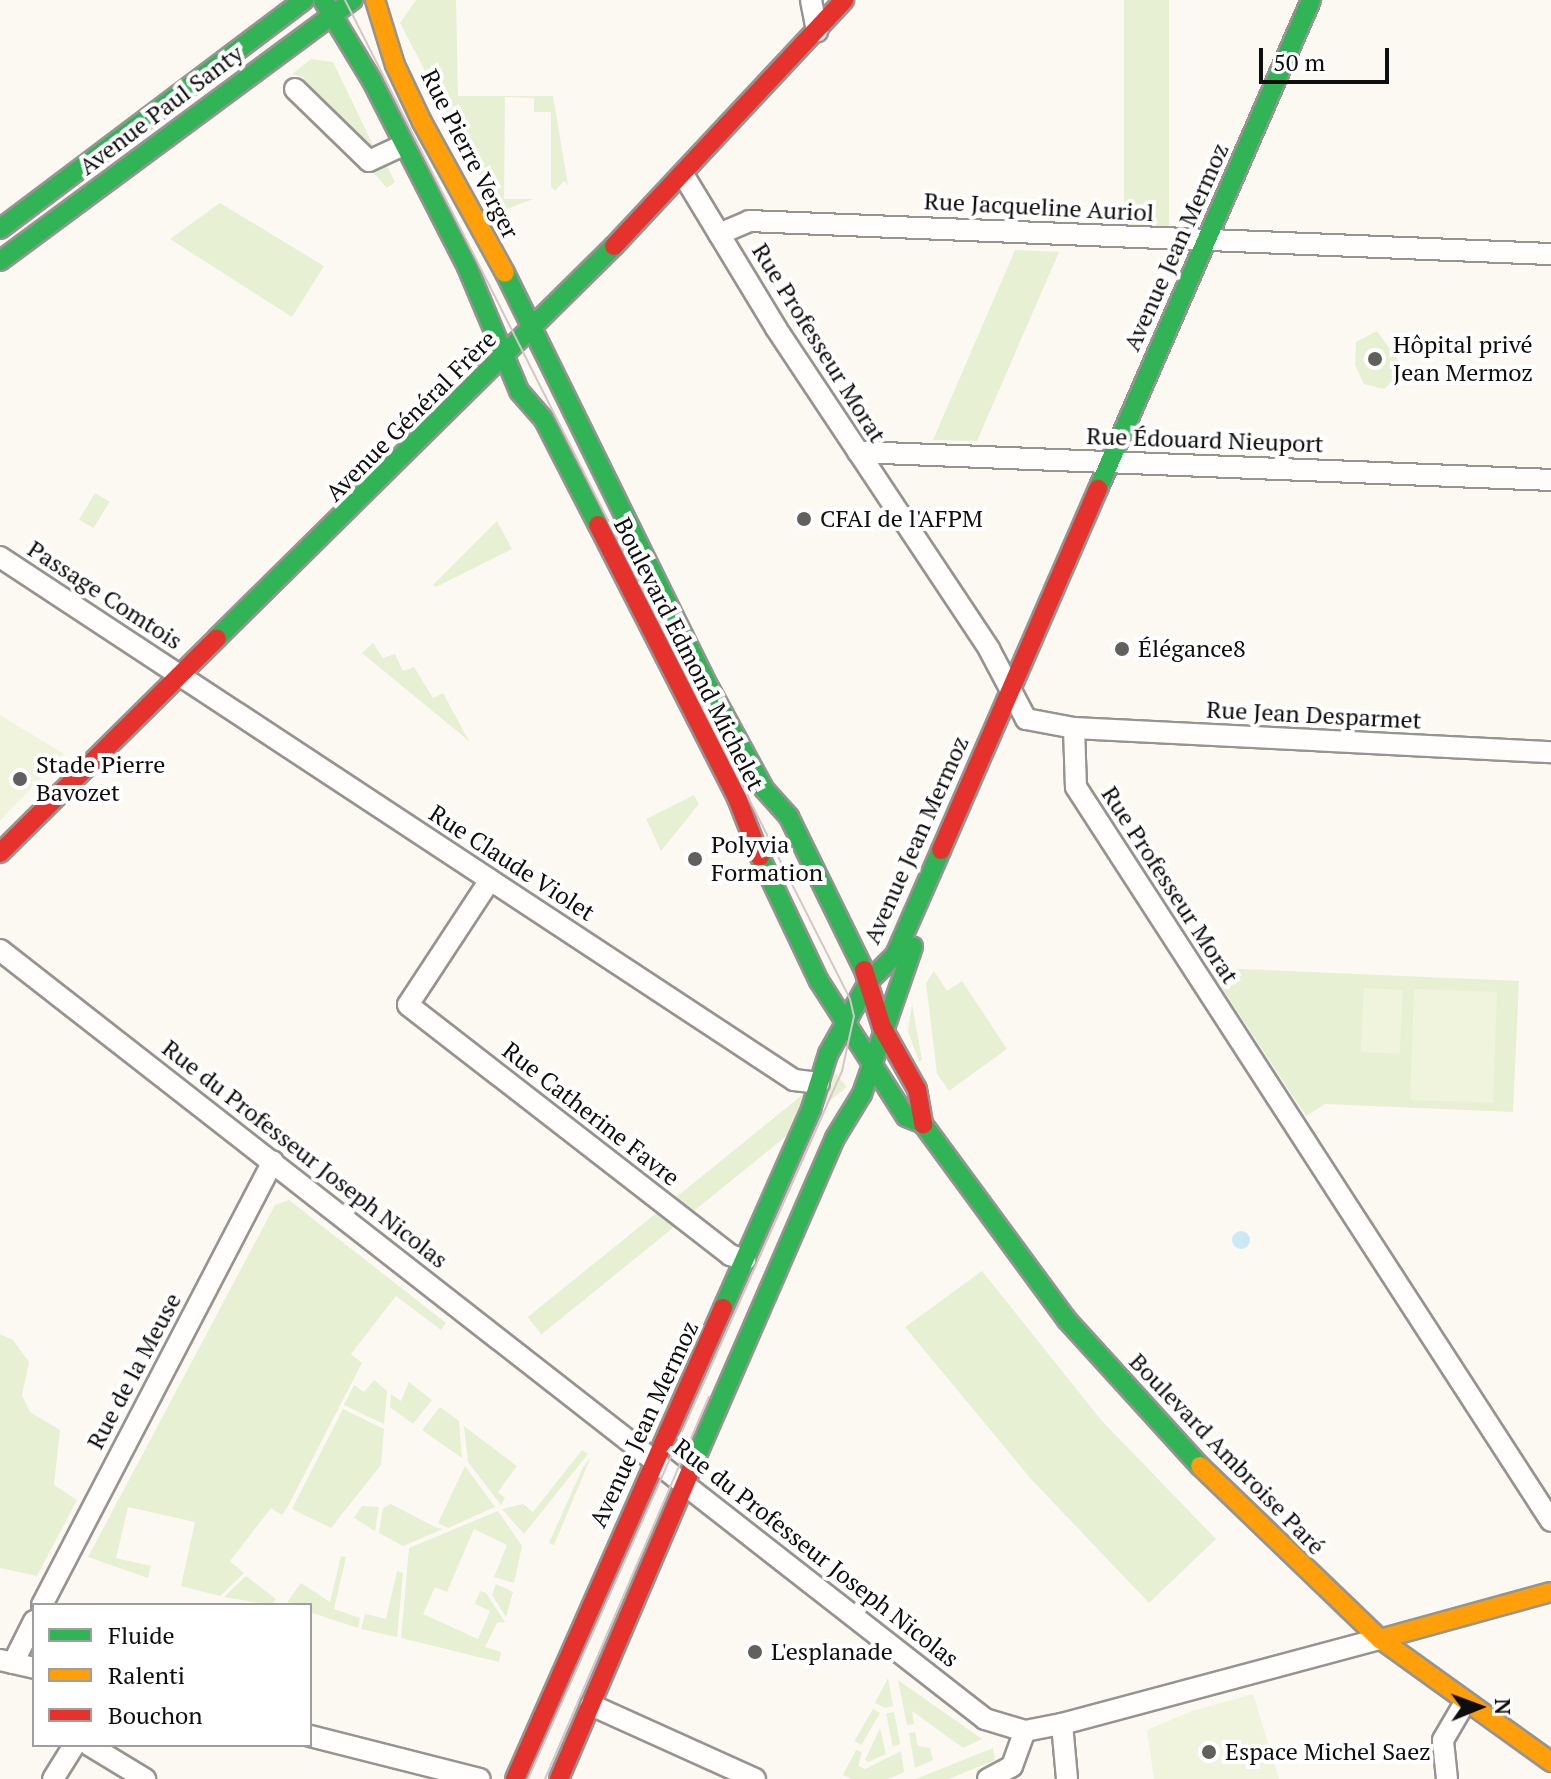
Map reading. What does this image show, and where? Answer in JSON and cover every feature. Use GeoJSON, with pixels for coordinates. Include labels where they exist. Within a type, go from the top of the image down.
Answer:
{"type":"FeatureCollection","features":[{"type":"Feature","properties":{"kind":"street","name":"Avenue Paul Santy"},"geometry":{"type":"LineString","coordinates":[[0,229],[304,0]]}},
{"type":"Feature","properties":{"kind":"street","name":"Avenue Paul Santy"},"geometry":{"type":"LineString","coordinates":[[0,261],[194,115],[327,7],[353,0]]}},
{"type":"Feature","properties":{"kind":"street","name":"Rue Pierre Verger"},"geometry":{"type":"LineString","coordinates":[[375,0],[395,65],[422,122],[534,325]]}},
{"type":"Feature","properties":{"kind":"street"},"geometry":{"type":"LineString","coordinates":[[811,0],[817,31]]}},
{"type":"Feature","properties":{"kind":"street","name":"Avenue Général Frère"},"geometry":{"type":"LineString","coordinates":[[0,853],[684,176],[844,0]]}},
{"type":"Feature","properties":{"kind":"street","name":"Avenue Jean Mermoz"},"geometry":{"type":"LineString","coordinates":[[559,1779],[688,1484],[768,1289],[873,1065],[882,1027],[903,966],[1311,0]]}},
{"type":"Feature","properties":{"kind":"street","name":"Avenue Jean Mermoz"},"geometry":{"type":"LineString","coordinates":[[1211,241],[1324,0]]}},
{"type":"Feature","properties":{"kind":"street"},"geometry":{"type":"LineString","coordinates":[[327,7],[467,267],[503,357]]}},
{"type":"Feature","properties":{"kind":"street"},"geometry":{"type":"LineString","coordinates":[[185,89],[194,115]]}},
{"type":"Feature","properties":{"kind":"street"},"geometry":{"type":"LineString","coordinates":[[295,89],[369,161],[404,145]]}},
{"type":"Feature","properties":{"kind":"street","name":"Rue Professeur Morat"},"geometry":{"type":"LineString","coordinates":[[684,176],[858,452],[989,649],[1014,698]]}},
{"type":"Feature","properties":{"kind":"street","name":"Rue Jacqueline Auriol"},"geometry":{"type":"LineString","coordinates":[[719,234],[749,221],[1551,254]]}},
{"type":"Feature","properties":{"kind":"street","name":"Boulevard Edmond Michelet"},"geometry":{"type":"LineString","coordinates":[[534,325],[640,553],[764,789],[789,817],[869,981],[882,1027]]}},
{"type":"Feature","properties":{"kind":"street","name":"Boulevard Edmond Michelet"},"geometry":{"type":"LineString","coordinates":[[503,357],[519,391],[551,434],[737,798],[741,817],[819,981],[873,1065]]}},
{"type":"Feature","properties":{"kind":"street","name":"Rue Édouard Nieuport"},"geometry":{"type":"LineString","coordinates":[[858,452],[1551,480]]}},
{"type":"Feature","properties":{"kind":"street","name":"Passage Comtois"},"geometry":{"type":"LineString","coordinates":[[0,557],[181,676]]}},
{"type":"Feature","properties":{"kind":"street","name":"Rue Claude Violet"},"geometry":{"type":"LineString","coordinates":[[181,676],[794,1080],[819,1083]]}},
{"type":"Feature","properties":{"kind":"street"},"geometry":{"type":"LineString","coordinates":[[1014,698],[1026,719],[1039,725],[1074,728]]}},
{"type":"Feature","properties":{"kind":"street","name":"Avenue Jean Mermoz"},"geometry":{"type":"LineString","coordinates":[[515,1779],[745,1260],[844,1021],[869,981],[895,955],[1014,698]]}},
{"type":"Feature","properties":{"kind":"street","name":"Rue Professeur Morat"},"geometry":{"type":"LineString","coordinates":[[1074,728],[1076,787],[1551,1521]]}},
{"type":"Feature","properties":{"kind":"street","name":"Rue Jean Desparmet"},"geometry":{"type":"LineString","coordinates":[[1074,728],[1551,752]]}},
{"type":"Feature","properties":{"kind":"street","name":"Rue Catherine Favre"},"geometry":{"type":"LineString","coordinates":[[490,880],[408,1005],[730,1255],[745,1260]]}},
{"type":"Feature","properties":{"kind":"street","name":"Rue du Professeur Joseph Nicolas"},"geometry":{"type":"LineString","coordinates":[[0,950],[688,1484],[985,1719],[1025,1731],[1062,1724],[1551,1592]]}},
{"type":"Feature","properties":{"kind":"street","name":"Boulevard Ambroise Paré"},"geometry":{"type":"LineString","coordinates":[[882,1027],[917,1089],[923,1124],[1058,1308],[1130,1391],[1380,1639],[1464,1704],[1551,1762]]}},
{"type":"Feature","properties":{"kind":"street","name":"Boulevard Ambroise Paré"},"geometry":{"type":"LineString","coordinates":[[873,1065],[906,1117],[923,1124]]}},
{"type":"Feature","properties":{"kind":"street","name":"Rue de la Meuse"},"geometry":{"type":"LineString","coordinates":[[43,1603],[273,1162]]}},
{"type":"Feature","properties":{"kind":"street"},"geometry":{"type":"LineString","coordinates":[[32,1624],[6,1661],[32,1668]]}},
{"type":"Feature","properties":{"kind":"street"},"geometry":{"type":"LineString","coordinates":[[1447,1779],[1443,1740],[1464,1704]]}},
{"type":"Feature","properties":{"kind":"street"},"geometry":{"type":"LineString","coordinates":[[591,1705],[755,1779]]}},
{"type":"Feature","properties":{"kind":"street"},"geometry":{"type":"LineString","coordinates":[[1062,1724],[1067,1779]]}},
{"type":"Feature","properties":{"kind":"street"},"geometry":{"type":"LineString","coordinates":[[988,1779],[1012,1766],[1025,1731]]}},
{"type":"Feature","properties":{"kind":"street"},"geometry":{"type":"LineString","coordinates":[[312,1737],[480,1779]]}},
{"type":"Feature","properties":{"kind":"street"},"geometry":{"type":"LineString","coordinates":[[53,1779],[73,1747]]}},
{"type":"Feature","properties":{"kind":"street"},"geometry":{"type":"LineString","coordinates":[[92,1747],[145,1779]]}},
{"type":"Feature","properties":{"kind":"green space"},"geometry":{"type":"Polygon","coordinates":[[[416,0],[456,0],[458,96],[553,96],[568,185],[564,181],[555,191],[551,187],[551,112],[534,112],[534,98],[505,97],[504,199],[533,199],[499,212],[400,23],[416,0]]]}},
{"type":"Feature","properties":{"kind":"green space"},"geometry":{"type":"Polygon","coordinates":[[[1124,0],[1169,0],[1169,233],[1124,233],[1124,0]]]}},
{"type":"Feature","properties":{"kind":"green space"},"geometry":{"type":"Polygon","coordinates":[[[311,59],[333,62],[374,147],[366,152],[314,98],[303,77],[292,74],[311,59]]]}},
{"type":"Feature","properties":{"kind":"green space"},"geometry":{"type":"Polygon","coordinates":[[[385,162],[395,182],[387,188],[370,169],[385,162]]]}},
{"type":"Feature","properties":{"kind":"green space"},"geometry":{"type":"Polygon","coordinates":[[[220,203],[324,266],[292,317],[170,239],[220,203]]]}},
{"type":"Feature","properties":{"kind":"green space"},"geometry":{"type":"Polygon","coordinates":[[[1015,250],[1059,252],[977,441],[933,440],[1015,250]]]}},
{"type":"Feature","properties":{"kind":"green space"},"geometry":{"type":"Polygon","coordinates":[[[1377,331],[1400,363],[1396,380],[1384,389],[1364,384],[1355,365],[1356,342],[1377,331]]]}},
{"type":"Feature","properties":{"kind":"green space"},"geometry":{"type":"Polygon","coordinates":[[[95,493],[110,502],[94,528],[79,520],[95,493]]]}},
{"type":"Feature","properties":{"kind":"green space"},"geometry":{"type":"Polygon","coordinates":[[[497,521],[512,549],[436,587],[433,585],[497,521]]]}},
{"type":"Feature","properties":{"kind":"green space"},"geometry":{"type":"Polygon","coordinates":[[[373,643],[383,658],[395,654],[403,671],[414,667],[433,698],[443,693],[469,741],[362,653],[373,643]]]}},
{"type":"Feature","properties":{"kind":"green space","name":"Stade Pierre Bavozet"},"geometry":{"type":"Polygon","coordinates":[[[0,715],[64,754],[0,821],[0,715]]]}},
{"type":"Feature","properties":{"kind":"green space"},"geometry":{"type":"Polygon","coordinates":[[[694,795],[699,804],[661,851],[646,819],[694,795]]]}},
{"type":"Feature","properties":{"kind":"green space"},"geometry":{"type":"Polygon","coordinates":[[[1220,968],[1519,981],[1513,1112],[1325,1104],[1306,1116],[1212,973],[1220,968]]]}},
{"type":"Feature","properties":{"kind":"green space"},"geometry":{"type":"Polygon","coordinates":[[[934,971],[947,991],[962,981],[1007,1049],[949,1091],[937,1074],[926,983],[934,971]]]}},
{"type":"Feature","properties":{"kind":"green space"},"geometry":{"type":"Polygon","coordinates":[[[1364,988],[1403,990],[1400,1054],[1361,1052],[1364,988]]]}},
{"type":"Feature","properties":{"kind":"green space"},"geometry":{"type":"Polygon","coordinates":[[[1414,989],[1497,992],[1493,1103],[1410,1100],[1414,989]]]}},
{"type":"Feature","properties":{"kind":"green space"},"geometry":{"type":"Polygon","coordinates":[[[912,1004],[922,1060],[919,1062],[908,1031],[912,1004]]]}},
{"type":"Feature","properties":{"kind":"green space"},"geometry":{"type":"Polygon","coordinates":[[[833,1070],[847,1087],[541,1334],[528,1317],[833,1070]]]}},
{"type":"Feature","properties":{"kind":"green space"},"geometry":{"type":"Polygon","coordinates":[[[289,1200],[446,1323],[441,1330],[396,1296],[351,1354],[362,1363],[288,1506],[282,1515],[271,1508],[230,1561],[244,1573],[220,1596],[181,1586],[195,1522],[128,1507],[116,1558],[151,1566],[148,1578],[88,1557],[275,1205],[289,1200]]]}},
{"type":"Feature","properties":{"kind":"green space"},"geometry":{"type":"Polygon","coordinates":[[[982,1271],[1101,1420],[1216,1539],[1149,1603],[1031,1479],[905,1327],[982,1271]]]}},
{"type":"Feature","properties":{"kind":"green space"},"geometry":{"type":"Polygon","coordinates":[[[0,1334],[13,1340],[29,1362],[22,1395],[30,1412],[60,1430],[54,1485],[77,1500],[37,1576],[0,1568],[0,1334]]]}},
{"type":"Feature","properties":{"kind":"green space"},"geometry":{"type":"Polygon","coordinates":[[[374,1380],[387,1391],[384,1424],[344,1405],[354,1385],[364,1392],[374,1380]]]}},
{"type":"Feature","properties":{"kind":"green space"},"geometry":{"type":"Polygon","coordinates":[[[409,1382],[432,1400],[413,1424],[390,1407],[391,1394],[401,1401],[409,1382]]]}},
{"type":"Feature","properties":{"kind":"green space"},"geometry":{"type":"Polygon","coordinates":[[[440,1407],[459,1421],[462,1458],[422,1430],[440,1407]]]}},
{"type":"Feature","properties":{"kind":"green space"},"geometry":{"type":"Polygon","coordinates":[[[343,1409],[384,1429],[381,1465],[331,1528],[292,1509],[343,1409]]]}},
{"type":"Feature","properties":{"kind":"green space"},"geometry":{"type":"Polygon","coordinates":[[[464,1426],[517,1466],[498,1492],[505,1498],[501,1505],[468,1462],[464,1426]]]}},
{"type":"Feature","properties":{"kind":"green space"},"geometry":{"type":"Polygon","coordinates":[[[582,1450],[588,1454],[524,1534],[502,1509],[523,1504],[533,1512],[582,1450]]]}},
{"type":"Feature","properties":{"kind":"green space"},"geometry":{"type":"Polygon","coordinates":[[[591,1457],[554,1545],[549,1543],[583,1467],[591,1457]]]}},
{"type":"Feature","properties":{"kind":"green space"},"geometry":{"type":"Polygon","coordinates":[[[465,1466],[495,1507],[448,1528],[438,1523],[465,1466]]]}},
{"type":"Feature","properties":{"kind":"green space"},"geometry":{"type":"Polygon","coordinates":[[[391,1504],[443,1529],[403,1546],[379,1533],[383,1508],[391,1504]]]}},
{"type":"Feature","properties":{"kind":"green space"},"geometry":{"type":"Polygon","coordinates":[[[362,1506],[379,1507],[375,1531],[354,1518],[362,1506]]]}},
{"type":"Feature","properties":{"kind":"green space"},"geometry":{"type":"Polygon","coordinates":[[[498,1511],[522,1546],[514,1583],[494,1577],[507,1545],[474,1529],[447,1592],[435,1587],[423,1614],[478,1639],[490,1611],[475,1604],[480,1591],[486,1593],[505,1622],[497,1623],[485,1647],[501,1652],[499,1662],[401,1638],[409,1548],[498,1511]]]}},
{"type":"Feature","properties":{"kind":"green space"},"geometry":{"type":"Polygon","coordinates":[[[341,1556],[346,1557],[334,1609],[360,1618],[358,1628],[312,1613],[312,1603],[287,1602],[301,1583],[330,1602],[341,1556]]]}},
{"type":"Feature","properties":{"kind":"green space"},"geometry":{"type":"Polygon","coordinates":[[[397,1571],[403,1573],[397,1637],[361,1629],[365,1614],[386,1619],[397,1571]]]}},
{"type":"Feature","properties":{"kind":"green space"},"geometry":{"type":"Polygon","coordinates":[[[246,1576],[276,1599],[273,1603],[259,1603],[224,1597],[246,1576]]]}},
{"type":"Feature","properties":{"kind":"green space"},"geometry":{"type":"Polygon","coordinates":[[[496,1584],[513,1592],[506,1617],[492,1595],[496,1584]]]}},
{"type":"Feature","properties":{"kind":"green space"},"geometry":{"type":"Polygon","coordinates":[[[888,1678],[893,1706],[885,1708],[875,1703],[888,1678]]]}},
{"type":"Feature","properties":{"kind":"green space"},"geometry":{"type":"Polygon","coordinates":[[[898,1680],[982,1739],[963,1748],[912,1711],[914,1724],[907,1725],[898,1680]]]}},
{"type":"Feature","properties":{"kind":"green space","name":"Espace Michel Saez"},"geometry":{"type":"Polygon","coordinates":[[[1253,1694],[1279,1779],[1154,1779],[1147,1730],[1192,1711],[1253,1694]]]}},
{"type":"Feature","properties":{"kind":"green space"},"geometry":{"type":"Polygon","coordinates":[[[873,1709],[880,1713],[861,1745],[854,1741],[873,1709]]]}},
{"type":"Feature","properties":{"kind":"green space"},"geometry":{"type":"Polygon","coordinates":[[[894,1712],[900,1744],[892,1746],[886,1714],[894,1712]]]}},
{"type":"Feature","properties":{"kind":"green space"},"geometry":{"type":"Polygon","coordinates":[[[880,1728],[886,1754],[868,1762],[865,1760],[880,1728]]]}},
{"type":"Feature","properties":{"kind":"green space"},"geometry":{"type":"Polygon","coordinates":[[[915,1732],[918,1746],[930,1748],[933,1760],[915,1768],[909,1733],[915,1732]]]}},
{"type":"Feature","properties":{"kind":"green space"},"geometry":{"type":"Polygon","coordinates":[[[993,1748],[995,1760],[949,1779],[916,1779],[993,1748]]]}},
{"type":"Feature","properties":{"kind":"green space"},"geometry":{"type":"Polygon","coordinates":[[[856,1750],[862,1752],[858,1766],[865,1769],[901,1751],[904,1772],[888,1779],[851,1779],[843,1775],[856,1750]]]}},
{"type":"Feature","properties":{"kind":"water"},"geometry":{"type":"Polygon","coordinates":[[[1237,1231],[1245,1231],[1250,1240],[1248,1247],[1237,1249],[1232,1244],[1232,1236],[1237,1231]]]}},
{"type":"Feature","properties":{"kind":"tram line"},"geometry":{"type":"LineString","coordinates":[[345,0],[850,999],[854,1016],[842,1071],[528,1779]]}},
{"type":"Feature","properties":{"kind":"tram line"},"geometry":{"type":"LineString","coordinates":[[545,1779],[709,1397]]}},
{"type":"Feature","properties":{"kind":"traffic: fast"},"geometry":{"type":"LineString","coordinates":[[0,229],[304,0]]}},
{"type":"Feature","properties":{"kind":"traffic: fast"},"geometry":{"type":"LineString","coordinates":[[323,0],[372,81],[467,267],[519,391],[544,420],[598,525]]}},
{"type":"Feature","properties":{"kind":"traffic: fast"},"geometry":{"type":"LineString","coordinates":[[0,261],[353,0]]}},
{"type":"Feature","properties":{"kind":"traffic: fast"},"geometry":{"type":"LineString","coordinates":[[1098,489],[1311,0]]}},
{"type":"Feature","properties":{"kind":"traffic: fast"},"geometry":{"type":"LineString","coordinates":[[217,638],[614,246]]}},
{"type":"Feature","properties":{"kind":"traffic: fast"},"geometry":{"type":"LineString","coordinates":[[505,273],[703,676],[764,789],[789,817],[864,970]]}},
{"type":"Feature","properties":{"kind":"traffic: fast"},"geometry":{"type":"LineString","coordinates":[[723,1308],[811,1109],[828,1054],[869,981],[895,955],[941,850]]}},
{"type":"Feature","properties":{"kind":"traffic: fast"},"geometry":{"type":"LineString","coordinates":[[760,857],[819,981],[906,1117],[923,1124],[1067,1320],[1200,1466]]}},
{"type":"Feature","properties":{"kind":"traffic: fast"},"geometry":{"type":"LineString","coordinates":[[692,1467],[835,1138],[862,1094],[913,947]]}},
{"type":"Feature","properties":{"kind":"traffic: slow"},"geometry":{"type":"LineString","coordinates":[[375,0],[395,65],[422,122],[505,273]]}},
{"type":"Feature","properties":{"kind":"traffic: slow"},"geometry":{"type":"LineString","coordinates":[[1200,1466],[1380,1639],[1551,1762]]}},
{"type":"Feature","properties":{"kind":"traffic: slow"},"geometry":{"type":"LineString","coordinates":[[1380,1639],[1551,1592]]}},
{"type":"Feature","properties":{"kind":"traffic: jam"},"geometry":{"type":"LineString","coordinates":[[614,246],[844,0]]}},
{"type":"Feature","properties":{"kind":"traffic: jam"},"geometry":{"type":"LineString","coordinates":[[941,850],[1098,489]]}},
{"type":"Feature","properties":{"kind":"traffic: jam"},"geometry":{"type":"LineString","coordinates":[[598,525],[737,798],[760,857]]}},
{"type":"Feature","properties":{"kind":"traffic: jam"},"geometry":{"type":"LineString","coordinates":[[0,853],[217,638]]}},
{"type":"Feature","properties":{"kind":"traffic: jam"},"geometry":{"type":"LineString","coordinates":[[864,970],[882,1027],[917,1089],[923,1124]]}},
{"type":"Feature","properties":{"kind":"traffic: jam"},"geometry":{"type":"LineString","coordinates":[[515,1779],[723,1308]]}},
{"type":"Feature","properties":{"kind":"traffic: jam"},"geometry":{"type":"LineString","coordinates":[[559,1779],[692,1467]]}},
{"type":"Feature","properties":{"kind":"place","name":"Hôpital privé Jean Mermoz"},"geometry":{"type":"Point","coordinates":[1375,359]}},
{"type":"Feature","properties":{"kind":"place","name":"CFAI de l'AFPM"},"geometry":{"type":"Point","coordinates":[804,519]}},
{"type":"Feature","properties":{"kind":"place","name":"Élégance8"},"geometry":{"type":"Point","coordinates":[1122,649]}},
{"type":"Feature","properties":{"kind":"place","name":"Stade Pierre Bavozet"},"geometry":{"type":"Point","coordinates":[20,779]}},
{"type":"Feature","properties":{"kind":"place","name":"Polyvia Formation"},"geometry":{"type":"Point","coordinates":[695,859]}},
{"type":"Feature","properties":{"kind":"place","name":"L'esplanade"},"geometry":{"type":"Point","coordinates":[755,1652]}},
{"type":"Feature","properties":{"kind":"place","name":"Espace Michel Saez"},"geometry":{"type":"Point","coordinates":[1209,1752]}}]}
